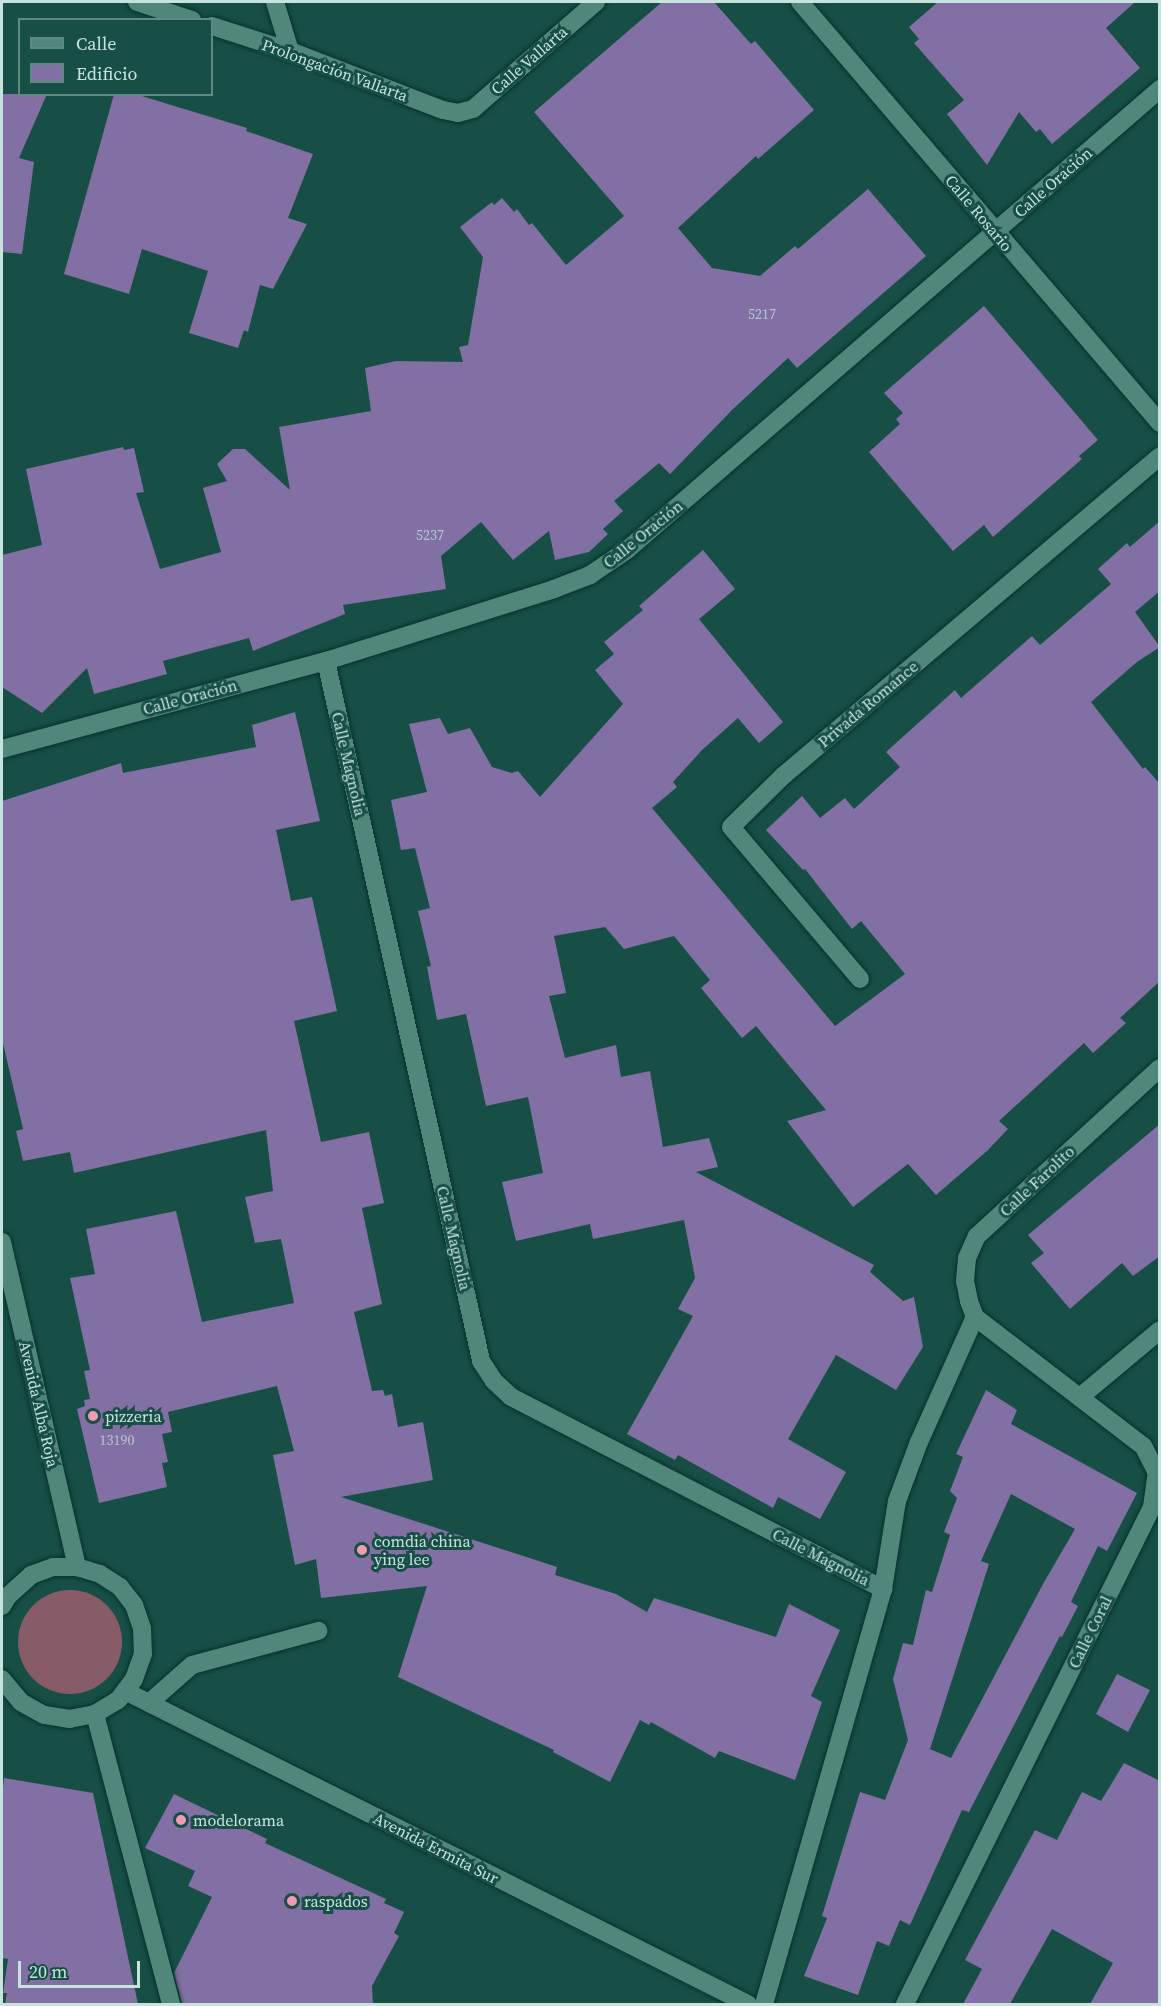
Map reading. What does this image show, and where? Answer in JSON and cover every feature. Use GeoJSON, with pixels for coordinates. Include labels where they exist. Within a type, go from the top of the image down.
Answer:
{"type":"FeatureCollection","features":[{"type":"Feature","properties":{"kind":"street"},"geometry":{"type":"LineString","coordinates":[[137,2],[186,18]]}},
{"type":"Feature","properties":{"kind":"street"},"geometry":{"type":"LineString","coordinates":[[275,2],[290,51]]}},
{"type":"Feature","properties":{"kind":"street","name":"Calle Vallarta"},"geometry":{"type":"LineString","coordinates":[[458,113],[473,109],[596,2]]}},
{"type":"Feature","properties":{"kind":"street","name":"Calle Rosario"},"geometry":{"type":"LineString","coordinates":[[800,2],[1160,423]]}},
{"type":"Feature","properties":{"kind":"street","name":"Prolongación Vallarta"},"geometry":{"type":"LineString","coordinates":[[213,26],[290,51],[443,110],[458,113]]}},
{"type":"Feature","properties":{"kind":"street","name":"Calle Oración"},"geometry":{"type":"LineString","coordinates":[[2,748],[326,661],[555,589],[590,574],[627,550],[1160,89]]}},
{"type":"Feature","properties":{"kind":"street","name":"Privada Romance"},"geometry":{"type":"LineString","coordinates":[[860,979],[731,827],[784,775],[1160,456]]}},
{"type":"Feature","properties":{"kind":"street","name":"Calle Magnolia"},"geometry":{"type":"LineString","coordinates":[[326,661],[481,1361],[494,1381],[511,1398],[883,1589]]}},
{"type":"Feature","properties":{"kind":"street","name":"Calle Farolito"},"geometry":{"type":"LineString","coordinates":[[975,1317],[969,1301],[966,1281],[968,1258],[977,1236],[1160,1068]]}},
{"type":"Feature","properties":{"kind":"street","name":"Avenida Alba Roja"},"geometry":{"type":"LineString","coordinates":[[2,1242],[77,1567]]}},
{"type":"Feature","properties":{"kind":"street"},"geometry":{"type":"LineString","coordinates":[[764,2004],[883,1589],[897,1501],[919,1442],[975,1317]]}},
{"type":"Feature","properties":{"kind":"street","name":"Calle Coral"},"geometry":{"type":"LineString","coordinates":[[905,2004],[1152,1507],[1157,1473],[1143,1446],[975,1317]]}},
{"type":"Feature","properties":{"kind":"street"},"geometry":{"type":"LineString","coordinates":[[1080,1397],[1160,1330]]}},
{"type":"Feature","properties":{"kind":"street"},"geometry":{"type":"LineString","coordinates":[[2,1684],[21,1702],[44,1715],[70,1719],[95,1714],[118,1700],[134,1679],[143,1654],[142,1628],[134,1605],[120,1587],[100,1574],[77,1567],[53,1567],[31,1575],[4,1598]]}},
{"type":"Feature","properties":{"kind":"street"},"geometry":{"type":"LineString","coordinates":[[149,1703],[192,1665],[318,1631]]}},
{"type":"Feature","properties":{"kind":"street","name":"Avenida Ermita Sur"},"geometry":{"type":"LineString","coordinates":[[125,1691],[748,2004]]}},
{"type":"Feature","properties":{"kind":"street"},"geometry":{"type":"LineString","coordinates":[[95,1714],[171,2004]]}},
{"type":"Feature","properties":{"kind":"shaded area"},"geometry":{"type":"Polygon","coordinates":[[[70,1590],[90,1594],[107,1605],[118,1622],[122,1642],[118,1662],[107,1679],[90,1690],[70,1694],[50,1690],[33,1679],[22,1662],[18,1642],[22,1622],[33,1605],[50,1594],[70,1590]]]}},
{"type":"Feature","properties":{"kind":"building"},"geometry":{"type":"Polygon","coordinates":[[[662,2],[714,2],[751,44],[755,41],[814,110],[758,159],[756,156],[678,228],[712,268],[760,276],[795,246],[798,249],[868,189],[926,256],[797,368],[788,358],[733,409],[670,474],[659,463],[614,501],[623,511],[603,529],[608,534],[589,552],[555,560],[549,531],[513,560],[481,522],[441,556],[446,589],[343,605],[345,614],[253,651],[249,638],[163,661],[167,674],[94,694],[87,668],[42,713],[2,687],[2,555],[42,545],[26,469],[123,447],[124,450],[134,448],[144,492],[136,493],[160,569],[221,552],[203,488],[227,481],[217,464],[233,449],[245,449],[290,490],[279,427],[371,411],[365,368],[396,361],[463,362],[459,347],[468,345],[483,257],[460,227],[492,202],[494,205],[502,198],[514,212],[517,209],[529,225],[532,223],[566,265],[624,216],[534,112],[662,2]]]}},
{"type":"Feature","properties":{"kind":"building"},"geometry":{"type":"Polygon","coordinates":[[[938,2],[1135,2],[1106,28],[1140,68],[1052,144],[1040,129],[1036,132],[1019,112],[987,165],[947,114],[964,100],[914,43],[919,39],[909,27],[938,2]]]}},
{"type":"Feature","properties":{"kind":"building"},"geometry":{"type":"Polygon","coordinates":[[[2,94],[46,96],[19,158],[34,162],[22,254],[2,252],[2,94]]]}},
{"type":"Feature","properties":{"kind":"building"},"geometry":{"type":"Polygon","coordinates":[[[113,96],[143,96],[247,128],[246,131],[313,154],[288,218],[307,224],[273,289],[260,285],[248,332],[244,330],[238,348],[189,333],[208,271],[142,249],[129,294],[64,274],[113,96]]]}},
{"type":"Feature","properties":{"kind":"building"},"geometry":{"type":"Polygon","coordinates":[[[984,306],[1098,440],[1079,456],[1082,459],[993,537],[984,525],[953,551],[869,452],[900,424],[896,419],[903,413],[884,393],[984,306]]]}},
{"type":"Feature","properties":{"kind":"building"},"geometry":{"type":"Polygon","coordinates":[[[1160,521],[1160,591],[1135,612],[1160,647],[1137,662],[1091,702],[1143,769],[1145,767],[1160,784],[1160,981],[1120,1018],[1126,1023],[1093,1053],[1084,1043],[999,1121],[1008,1129],[987,1151],[936,1195],[908,1164],[853,1207],[787,1121],[826,1110],[756,1026],[742,1038],[701,988],[710,980],[674,936],[624,949],[605,927],[554,936],[566,993],[549,996],[565,1058],[616,1045],[621,1077],[650,1071],[663,1147],[709,1138],[718,1167],[696,1172],[874,1265],[870,1272],[903,1301],[914,1297],[923,1347],[896,1390],[836,1355],[788,1439],[846,1472],[820,1519],[778,1497],[773,1508],[678,1455],[675,1460],[627,1434],[693,1316],[678,1309],[695,1278],[684,1220],[593,1239],[590,1224],[516,1241],[502,1182],[543,1173],[528,1097],[486,1106],[466,1014],[437,1020],[427,967],[431,966],[418,911],[430,908],[415,848],[401,850],[391,800],[427,792],[409,724],[440,718],[448,734],[470,728],[492,767],[512,773],[518,771],[540,797],[623,704],[595,670],[614,654],[604,642],[643,610],[639,606],[703,550],[735,589],[699,619],[783,722],[759,743],[738,718],[702,750],[673,782],[677,787],[652,808],[835,1026],[905,974],[861,921],[852,929],[805,869],[803,870],[766,830],[802,796],[820,818],[845,798],[854,809],[900,767],[886,752],[955,690],[961,698],[1032,636],[1040,645],[1111,584],[1098,569],[1127,543],[1130,547],[1160,521]]]}},
{"type":"Feature","properties":{"kind":"building"},"geometry":{"type":"Polygon","coordinates":[[[295,712],[320,821],[276,830],[291,901],[312,897],[337,1011],[294,1021],[321,1142],[369,1132],[384,1203],[362,1208],[382,1304],[354,1312],[372,1391],[383,1390],[385,1396],[392,1394],[398,1427],[423,1422],[433,1480],[341,1497],[557,1567],[555,1575],[616,1594],[647,1612],[654,1598],[776,1637],[789,1604],[840,1630],[811,1696],[822,1702],[795,1780],[719,1751],[715,1758],[651,1722],[649,1725],[640,1720],[610,1782],[553,1752],[554,1750],[398,1677],[427,1586],[321,1598],[316,1559],[295,1565],[273,1455],[294,1451],[277,1386],[168,1412],[172,1432],[162,1434],[168,1462],[162,1463],[167,1487],[99,1503],[77,1409],[85,1406],[84,1400],[90,1399],[84,1371],[90,1370],[70,1278],[95,1274],[86,1229],[176,1211],[202,1322],[294,1303],[281,1239],[255,1243],[245,1197],[273,1191],[266,1130],[74,1173],[70,1152],[23,1161],[16,1131],[23,1129],[2,1039],[2,801],[121,763],[123,773],[256,747],[252,725],[295,712]]]}},
{"type":"Feature","properties":{"kind":"building"},"geometry":{"type":"Polygon","coordinates":[[[1160,1124],[1160,1256],[1133,1276],[1122,1263],[1070,1309],[1031,1263],[1044,1253],[1028,1235],[1160,1124]]]}},
{"type":"Feature","properties":{"kind":"building"},"geometry":{"type":"Polygon","coordinates":[[[986,1390],[1017,1410],[1011,1424],[1137,1493],[1107,1551],[1098,1546],[1071,1602],[1078,1606],[1062,1637],[1060,1636],[969,1812],[962,1810],[910,1925],[900,1920],[889,1946],[877,1941],[858,1995],[804,1976],[827,1918],[822,1916],[860,1792],[885,1800],[908,1740],[893,1679],[903,1643],[913,1645],[926,1590],[932,1592],[950,1535],[944,1532],[957,1498],[950,1491],[963,1457],[956,1454],[986,1390]],[[1011,1494],[981,1561],[989,1564],[930,1749],[951,1758],[1043,1584],[1075,1529],[1011,1494]]]}},
{"type":"Feature","properties":{"kind":"building"},"geometry":{"type":"Polygon","coordinates":[[[1117,1674],[1150,1690],[1128,1732],[1096,1714],[1117,1674]]]}},
{"type":"Feature","properties":{"kind":"building"},"geometry":{"type":"Polygon","coordinates":[[[1124,1763],[1160,1781],[1160,2004],[1090,2004],[1113,1963],[1052,1929],[1010,2004],[963,2004],[982,1969],[965,1960],[1035,1830],[1057,1840],[1082,1792],[1101,1801],[1124,1763]]]}},
{"type":"Feature","properties":{"kind":"building"},"geometry":{"type":"Polygon","coordinates":[[[4,1778],[93,1793],[138,2004],[5,2004],[7,1993],[3,1993],[8,1959],[2,1958],[4,1778]]]}},
{"type":"Feature","properties":{"kind":"building"},"geometry":{"type":"Polygon","coordinates":[[[174,1794],[267,1839],[265,1843],[386,1899],[384,1903],[404,1912],[394,1933],[399,1936],[372,1986],[373,2004],[182,2004],[174,1973],[212,1897],[188,1886],[195,1871],[145,1848],[174,1794]]]}},
{"type":"Feature","properties":{"kind":"place","name":"pizzeria"},"geometry":{"type":"Point","coordinates":[93,1416]}},
{"type":"Feature","properties":{"kind":"place","name":"comdia china ying lee"},"geometry":{"type":"Point","coordinates":[362,1550]}},
{"type":"Feature","properties":{"kind":"place","name":"modelorama"},"geometry":{"type":"Point","coordinates":[181,1820]}},
{"type":"Feature","properties":{"kind":"place","name":"raspados"},"geometry":{"type":"Point","coordinates":[292,1901]}}]}
